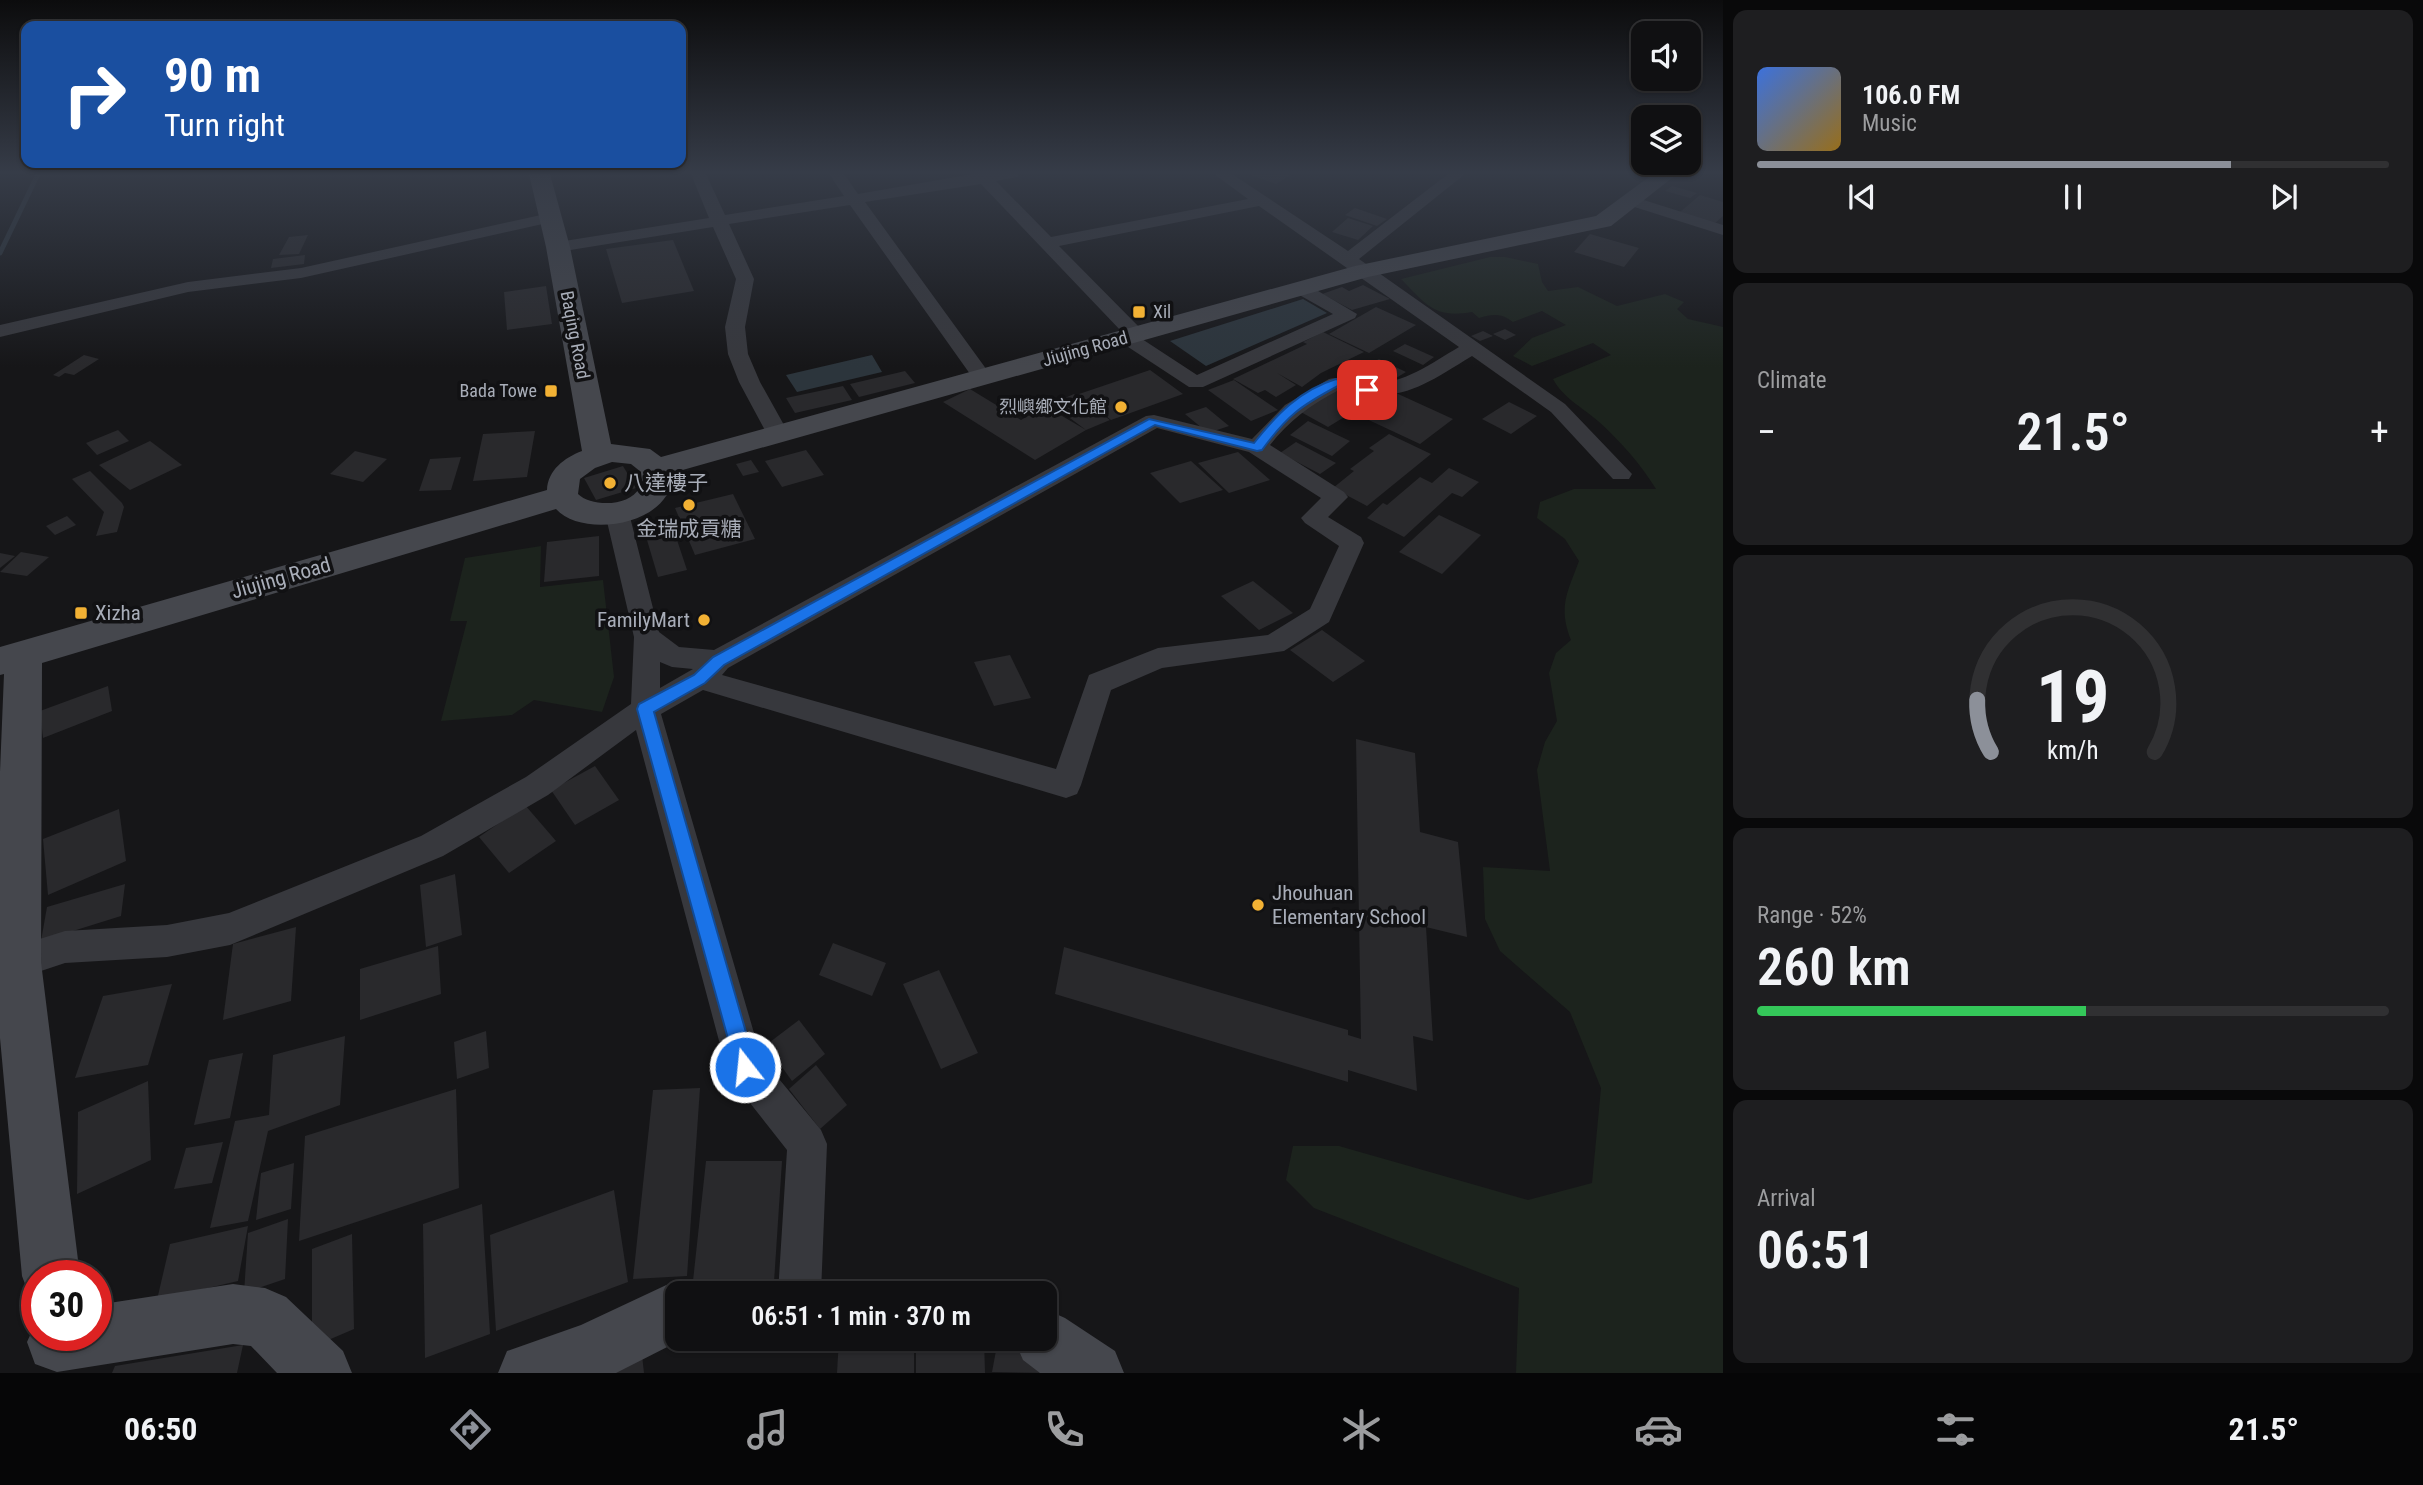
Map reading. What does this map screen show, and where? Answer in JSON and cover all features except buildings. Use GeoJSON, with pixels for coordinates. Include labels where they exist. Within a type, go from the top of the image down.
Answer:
{"type":"FeatureCollection","features":[{"type":"Feature","properties":{"kind":"main road","name":"Baqing Road"},"geometry":{"type":"LineString","coordinates":[[556,238],[598,455]]}},
{"type":"Feature","properties":{"kind":"main road","name":"Jiujing Road"},"geometry":{"type":"LineString","coordinates":[[656,468],[1302,289],[1356,265],[1507,238]]}},
{"type":"Feature","properties":{"kind":"main road"},"geometry":{"type":"LineString","coordinates":[[612,453],[639,456],[656,468],[658,485],[653,494],[631,509],[617,513],[589,513],[577,509],[562,496],[564,477],[584,461],[598,455],[612,453]]}},
{"type":"Feature","properties":{"kind":"main road","name":"Jiujing Road"},"geometry":{"type":"LineString","coordinates":[[12,657],[562,496]]}},
{"type":"Feature","properties":{"kind":"main road"},"geometry":{"type":"LineString","coordinates":[[12,657],[10,825],[18,962],[49,1260]]}},
{"type":"Feature","properties":{"kind":"main road"},"geometry":{"type":"LineString","coordinates":[[112,1339],[233,1314],[265,1318],[321,1373]]}},
{"type":"Feature","properties":{"kind":"main road"},"geometry":{"type":"LineString","coordinates":[[529,1373],[591,1353],[665,1316]]}},
{"type":"Feature","properties":{"kind":"main road"},"geometry":{"type":"LineString","coordinates":[[1057,1348],[1094,1373]]}},
{"type":"Feature","properties":{"kind":"street"},"geometry":{"type":"LineString","coordinates":[[0,331],[188,287],[301,273],[460,238]]}},
{"type":"Feature","properties":{"kind":"street"},"geometry":{"type":"LineString","coordinates":[[558,247],[614,238]]}},
{"type":"Feature","properties":{"kind":"street"},"geometry":{"type":"LineString","coordinates":[[728,238],[745,279],[746,290],[735,326],[737,353],[778,434]]}},
{"type":"Feature","properties":{"kind":"street"},"geometry":{"type":"LineString","coordinates":[[881,238],[982,377]]}},
{"type":"Feature","properties":{"kind":"street"},"geometry":{"type":"LineString","coordinates":[[1042,238],[1131,336],[1196,383],[1348,314],[1302,289]]}},
{"type":"Feature","properties":{"kind":"street"},"geometry":{"type":"LineString","coordinates":[[1047,243],[1072,238]]}},
{"type":"Feature","properties":{"kind":"street"},"geometry":{"type":"LineString","coordinates":[[1316,238],[1474,346],[1558,408],[1621,474]]}},
{"type":"Feature","properties":{"kind":"street"},"geometry":{"type":"LineString","coordinates":[[1356,265],[1386,238]]}},
{"type":"Feature","properties":{"kind":"street"},"geometry":{"type":"LineString","coordinates":[[1257,447],[1280,418],[1299,401],[1336,383],[1367,390],[1409,385],[1474,346]]}},
{"type":"Feature","properties":{"kind":"street"},"geometry":{"type":"LineString","coordinates":[[18,962],[65,947],[167,941],[230,929],[432,846],[537,786],[645,709],[709,670],[1154,421],[1257,447],[1336,497],[1313,518],[1352,544],[1320,615],[1274,644],[1158,658],[1099,683],[1066,785],[709,670],[672,657],[647,637]]}},
{"type":"Feature","properties":{"kind":"street"},"geometry":{"type":"LineString","coordinates":[[617,513],[647,637],[645,709],[745,1067],[807,1144],[801,1281]]}},
{"type":"Feature","properties":{"kind":"shaded area"},"geometry":{"type":"Polygon","coordinates":[[[1490,257],[1505,257],[1538,264],[1542,282],[1548,291],[1578,287],[1617,306],[1665,294],[1684,302],[1677,309],[1688,319],[1723,327],[1723,1373],[1516,1373],[1519,1288],[1314,1208],[1286,1180],[1293,1146],[1339,1146],[1528,1200],[1592,1183],[1601,1088],[1570,1012],[1500,951],[1485,919],[1483,867],[1550,871],[1537,770],[1545,742],[1557,721],[1549,673],[1556,653],[1571,640],[1565,609],[1568,591],[1579,561],[1565,539],[1537,518],[1540,502],[1574,489],[1656,489],[1622,444],[1567,397],[1553,379],[1611,355],[1593,343],[1532,366],[1513,356],[1532,338],[1566,325],[1542,311],[1513,322],[1497,315],[1479,318],[1472,312],[1459,314],[1439,311],[1424,302],[1401,279],[1490,257]]]}},
{"type":"Feature","properties":{"kind":"shaded area"},"geometry":{"type":"Polygon","coordinates":[[[1303,299],[1327,313],[1206,366],[1170,341],[1303,299]]]}},
{"type":"Feature","properties":{"kind":"shaded area"},"geometry":{"type":"Polygon","coordinates":[[[872,355],[882,372],[797,392],[786,375],[872,355]]]}},
{"type":"Feature","properties":{"kind":"shaded area"},"geometry":{"type":"Polygon","coordinates":[[[541,546],[540,587],[603,580],[614,677],[602,712],[534,700],[512,715],[441,721],[467,621],[450,621],[465,558],[541,546]]]}},
{"type":"Feature","properties":{"kind":"waterway"},"geometry":{"type":"LineString","coordinates":[[0,253],[7,238]]}},
{"type":"Feature","properties":{"kind":"place","name":"Xil"},"geometry":{"type":"Point","coordinates":[1139,312]}},
{"type":"Feature","properties":{"kind":"place","name":"Bada Towe"},"geometry":{"type":"Point","coordinates":[551,391]}},
{"type":"Feature","properties":{"kind":"place","name":"烈嶼鄉文化館"},"geometry":{"type":"Point","coordinates":[1121,407]}},
{"type":"Feature","properties":{"kind":"place","name":"八達樓子"},"geometry":{"type":"Point","coordinates":[610,483]}},
{"type":"Feature","properties":{"kind":"place","name":"金瑞成貢糖"},"geometry":{"type":"Point","coordinates":[689,505]}},
{"type":"Feature","properties":{"kind":"place","name":"Xizha"},"geometry":{"type":"Point","coordinates":[81,613]}},
{"type":"Feature","properties":{"kind":"place","name":"FamilyMart"},"geometry":{"type":"Point","coordinates":[704,620]}},
{"type":"Feature","properties":{"kind":"place","name":"Jhouhuan Elementary School"},"geometry":{"type":"Point","coordinates":[1258,905]}},
{"type":"Feature","properties":{"kind":"route"},"geometry":{"type":"LineString","coordinates":[[745,1067],[645,709],[699,679],[718,661],[1154,421],[1257,447],[1280,418],[1299,401],[1336,383],[1367,390]]}}]}
